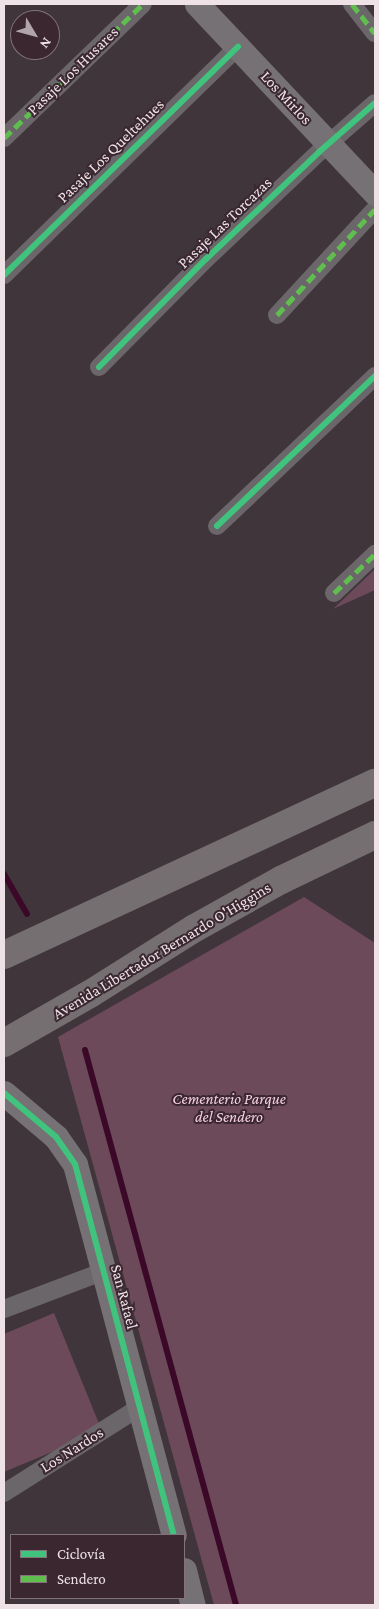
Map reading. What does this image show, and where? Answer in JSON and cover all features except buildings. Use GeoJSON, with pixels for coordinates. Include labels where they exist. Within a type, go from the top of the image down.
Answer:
{"type":"FeatureCollection","features":[{"type":"Feature","properties":{"kind":"main road"},"geometry":{"type":"LineString","coordinates":[[4,955],[375,783]]}},
{"type":"Feature","properties":{"kind":"main road","name":"Avenida Libertador Bernardo O'Higgins"},"geometry":{"type":"LineString","coordinates":[[4,1043],[90,994],[195,928],[281,880],[375,835]]}},
{"type":"Feature","properties":{"kind":"street","name":"Pasaje Los Husares"},"geometry":{"type":"LineString","coordinates":[[4,138],[143,4]]}},
{"type":"Feature","properties":{"kind":"street","name":"Los Mirlos"},"geometry":{"type":"LineString","coordinates":[[197,4],[375,193]]}},
{"type":"Feature","properties":{"kind":"street"},"geometry":{"type":"LineString","coordinates":[[352,4],[375,33]]}},
{"type":"Feature","properties":{"kind":"street","name":"Pasaje Los Queltehues"},"geometry":{"type":"LineString","coordinates":[[4,275],[238,47]]}},
{"type":"Feature","properties":{"kind":"street","name":"Pasaje Las Torcazas"},"geometry":{"type":"LineString","coordinates":[[99,367],[206,259],[375,103]]}},
{"type":"Feature","properties":{"kind":"street"},"geometry":{"type":"LineString","coordinates":[[277,315],[375,209]]}},
{"type":"Feature","properties":{"kind":"street"},"geometry":{"type":"LineString","coordinates":[[217,526],[375,376]]}},
{"type":"Feature","properties":{"kind":"street"},"geometry":{"type":"LineString","coordinates":[[334,593],[375,554]]}},
{"type":"Feature","properties":{"kind":"street","name":"San Rafael"},"geometry":{"type":"LineString","coordinates":[[4,1093],[68,1151],[75,1164],[102,1272],[174,1534]]}},
{"type":"Feature","properties":{"kind":"street"},"geometry":{"type":"LineString","coordinates":[[4,1309],[102,1272]]}},
{"type":"Feature","properties":{"kind":"street","name":"Los Nardos"},"geometry":{"type":"LineString","coordinates":[[4,1493],[140,1407]]}},
{"type":"Feature","properties":{"kind":"street"},"geometry":{"type":"LineString","coordinates":[[185,1574],[193,1605]]}},
{"type":"Feature","properties":{"kind":"green space"},"geometry":{"type":"Polygon","coordinates":[[[375,569],[375,590],[333,609],[375,569]]]}},
{"type":"Feature","properties":{"kind":"green space","name":"Cementerio Parque del Sendero"},"geometry":{"type":"Polygon","coordinates":[[[304,897],[375,943],[375,1605],[214,1605],[58,1037],[304,897]]]}},
{"type":"Feature","properties":{"kind":"green space"},"geometry":{"type":"Polygon","coordinates":[[[54,1313],[102,1431],[4,1472],[4,1334],[54,1313]]]}},
{"type":"Feature","properties":{"kind":"waterway"},"geometry":{"type":"LineString","coordinates":[[4,874],[27,914]]}},
{"type":"Feature","properties":{"kind":"waterway"},"geometry":{"type":"LineString","coordinates":[[85,1050],[236,1605]]}},
{"type":"Feature","properties":{"kind":"marked path"},"geometry":{"type":"LineString","coordinates":[[4,138],[143,4]]}},
{"type":"Feature","properties":{"kind":"marked path"},"geometry":{"type":"LineString","coordinates":[[352,4],[375,33]]}},
{"type":"Feature","properties":{"kind":"marked path"},"geometry":{"type":"LineString","coordinates":[[277,315],[375,209]]}},
{"type":"Feature","properties":{"kind":"marked path"},"geometry":{"type":"LineString","coordinates":[[334,593],[375,554]]}},
{"type":"Feature","properties":{"kind":"cycle path"},"geometry":{"type":"LineString","coordinates":[[4,275],[238,47]]}},
{"type":"Feature","properties":{"kind":"cycle path"},"geometry":{"type":"LineString","coordinates":[[99,367],[206,259],[319,152],[375,103]]}},
{"type":"Feature","properties":{"kind":"cycle path"},"geometry":{"type":"LineString","coordinates":[[217,526],[375,376]]}},
{"type":"Feature","properties":{"kind":"cycle path"},"geometry":{"type":"LineString","coordinates":[[4,1093],[56,1137],[75,1164],[174,1534]]}}]}
